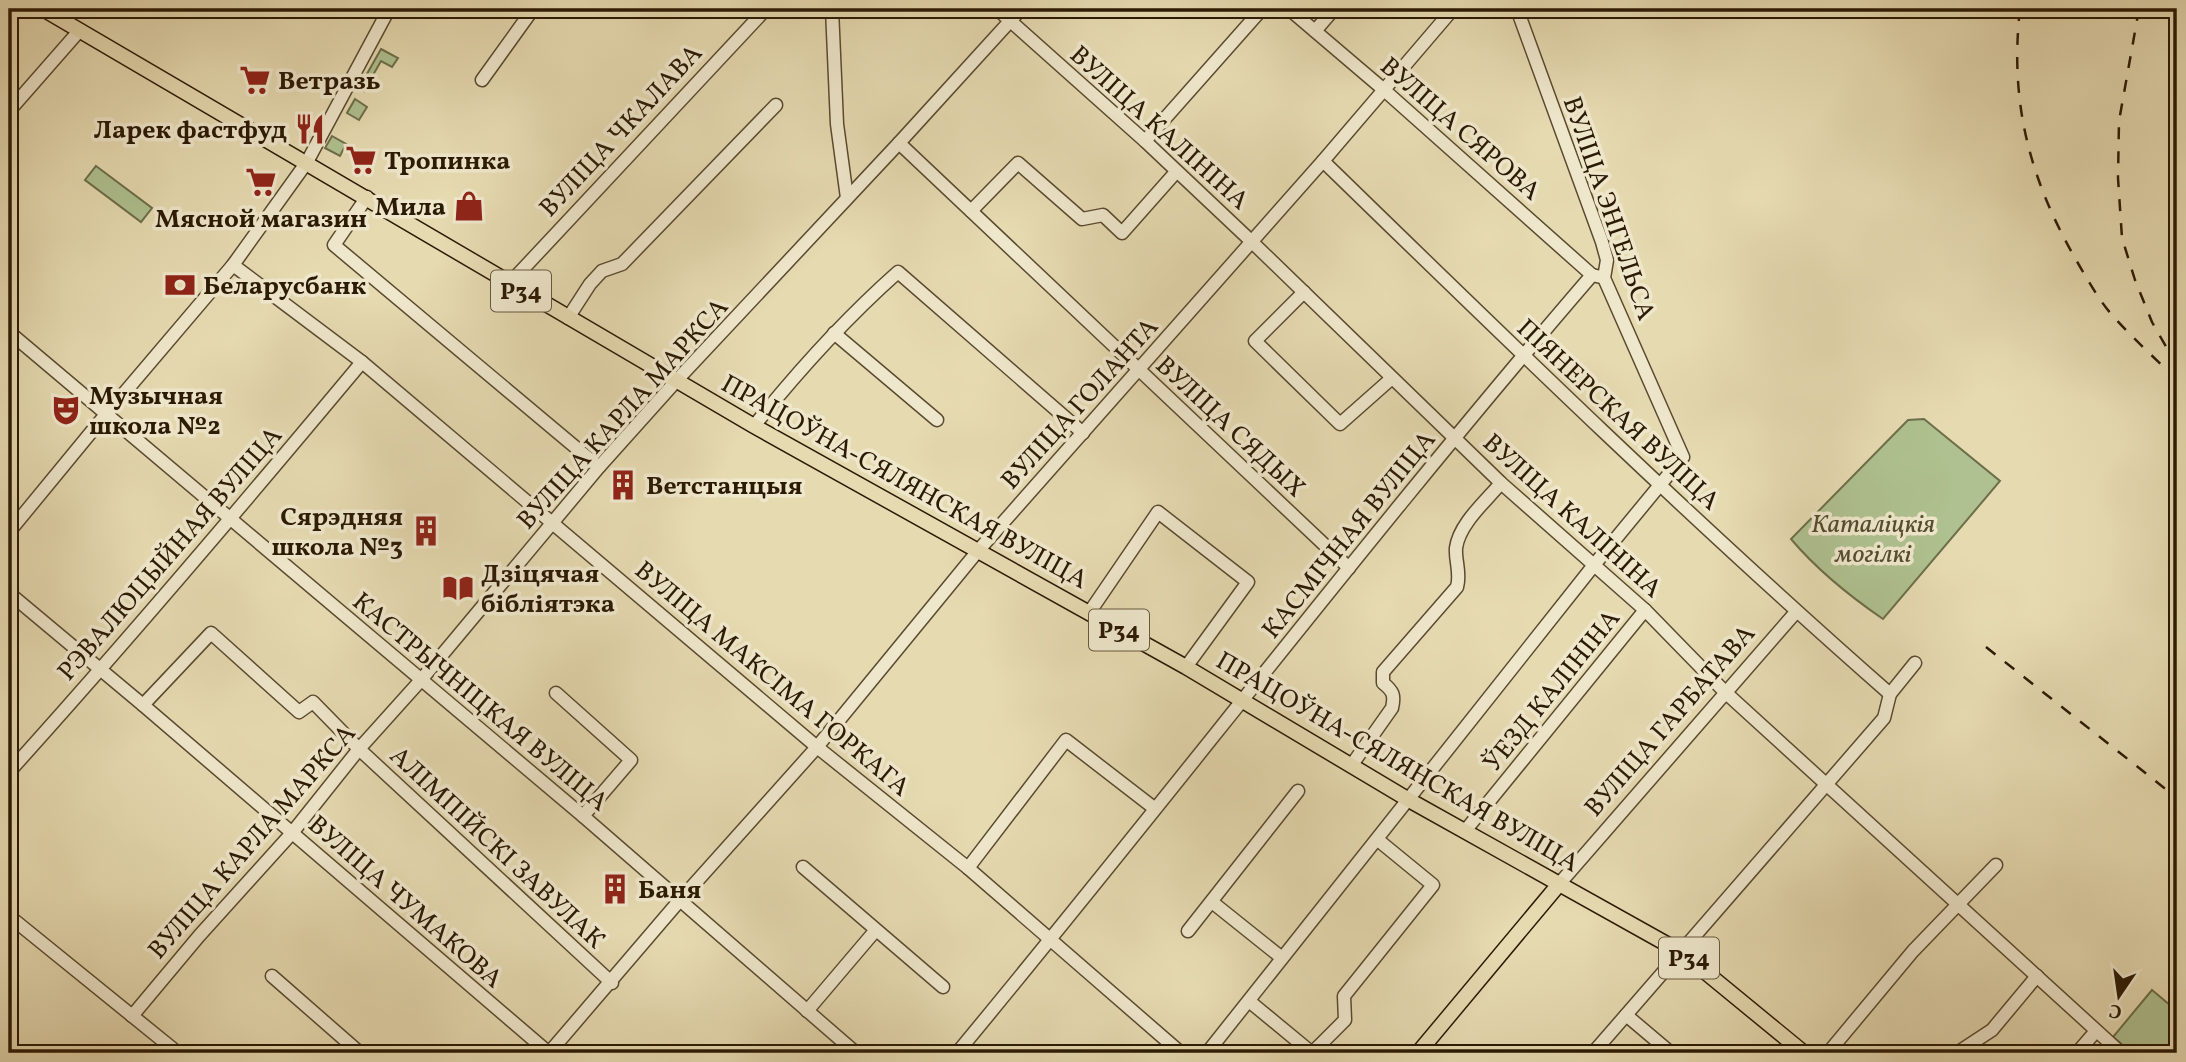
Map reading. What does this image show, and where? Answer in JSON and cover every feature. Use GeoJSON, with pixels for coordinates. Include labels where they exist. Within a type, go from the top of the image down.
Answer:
{"type":"FeatureCollection","features":[{"type":"Feature","properties":{"kind":"main road","name":"ПРАЦОЎНА-СЯЛЯНСКАЯ ВУЛІЦА"},"geometry":{"type":"LineString","coordinates":[[43,9],[754,426],[1186,667],[1409,800],[1681,952],[1804,1053]]}},
{"type":"Feature","properties":{"kind":"main road","name":"ВУЛІЦА ГАРБАТАВА"},"geometry":{"type":"LineString","coordinates":[[1418,1053],[1560,883]]}},
{"type":"Feature","properties":{"kind":"street"},"geometry":{"type":"LineString","coordinates":[[9,532],[233,265],[307,162],[389,9]]}},
{"type":"Feature","properties":{"kind":"street"},"geometry":{"type":"LineString","coordinates":[[482,80],[533,9]]}},
{"type":"Feature","properties":{"kind":"street","name":"ВУЛІЦА ЧКАЛАВА"},"geometry":{"type":"LineString","coordinates":[[509,284],[766,9]]}},
{"type":"Feature","properties":{"kind":"street"},"geometry":{"type":"LineString","coordinates":[[832,9],[837,124],[847,198]]}},
{"type":"Feature","properties":{"kind":"street","name":"ВУЛІЦА КАЛІНІНА"},"geometry":{"type":"LineString","coordinates":[[997,9],[1145,141],[1501,483],[1645,610],[1725,692],[1826,786],[2121,1053]]}},
{"type":"Feature","properties":{"kind":"street","name":"ВУЛІЦА КАРЛА МАРКСА"},"geometry":{"type":"LineString","coordinates":[[132,1016],[199,936],[292,833],[359,750],[600,467],[677,380],[900,143],[1021,9]]}},
{"type":"Feature","properties":{"kind":"street"},"geometry":{"type":"LineString","coordinates":[[1145,141],[1262,9]]}},
{"type":"Feature","properties":{"kind":"street","name":"ВУЛІЦА СЯРОВА"},"geometry":{"type":"LineString","coordinates":[[1289,9],[1598,276]]}},
{"type":"Feature","properties":{"kind":"street"},"geometry":{"type":"LineString","coordinates":[[1315,31],[1334,9]]}},
{"type":"Feature","properties":{"kind":"street","name":"ВУЛІЦА ГОЛАНТА"},"geometry":{"type":"LineString","coordinates":[[549,1053],[612,983],[680,900],[817,747],[977,552],[1139,371],[1453,9]]}},
{"type":"Feature","properties":{"kind":"street","name":"ВУЛІЦА ЭНГЕЛЬСА"},"geometry":{"type":"LineString","coordinates":[[1517,9],[1607,260],[1598,276],[1683,457],[1661,484]]}},
{"type":"Feature","properties":{"kind":"street"},"geometry":{"type":"LineString","coordinates":[[9,111],[80,30]]}},
{"type":"Feature","properties":{"kind":"street"},"geometry":{"type":"LineString","coordinates":[[568,318],[590,284],[602,271],[622,264],[776,105]]}},
{"type":"Feature","properties":{"kind":"street","name":"ВУЛІЦА СЯДЫХ"},"geometry":{"type":"LineString","coordinates":[[900,143],[1349,568]]}},
{"type":"Feature","properties":{"kind":"street","name":"ПІЯНЕРСКАЯ ВУЛІЦА"},"geometry":{"type":"LineString","coordinates":[[1323,161],[1523,356],[1796,612],[1890,694]]}},
{"type":"Feature","properties":{"kind":"street"},"geometry":{"type":"LineString","coordinates":[[971,211],[1018,163],[1082,219],[1103,215],[1122,233],[1176,172]]}},
{"type":"Feature","properties":{"kind":"street"},"geometry":{"type":"LineString","coordinates":[[367,197],[334,245],[600,467]]}},
{"type":"Feature","properties":{"kind":"street","name":"ВУЛІЦА МАКСІМА ГОРКАГА"},"geometry":{"type":"LineString","coordinates":[[233,265],[362,362],[817,747],[968,868],[1181,1053]]}},
{"type":"Feature","properties":{"kind":"street"},"geometry":{"type":"LineString","coordinates":[[754,426],[784,388],[859,306],[898,272],[1083,433]]}},
{"type":"Feature","properties":{"kind":"street","name":"КАСМІЧНАЯ ВУЛІЦА"},"geometry":{"type":"LineString","coordinates":[[957,1053],[1523,356],[1598,276]]}},
{"type":"Feature","properties":{"kind":"street"},"geometry":{"type":"LineString","coordinates":[[1304,292],[1255,341],[1340,424],[1391,378]]}},
{"type":"Feature","properties":{"kind":"street","name":"КАСТРЫЧНІЦКАЯ ВУЛІЦА"},"geometry":{"type":"LineString","coordinates":[[9,332],[583,816],[856,1053]]}},
{"type":"Feature","properties":{"kind":"street"},"geometry":{"type":"LineString","coordinates":[[834,334],[937,421]]}},
{"type":"Feature","properties":{"kind":"street","name":"РЭВАЛЮЦЫЙНАЯ ВУЛІЦА"},"geometry":{"type":"LineString","coordinates":[[9,772],[100,671],[362,362]]}},
{"type":"Feature","properties":{"kind":"street"},"geometry":{"type":"LineString","coordinates":[[1351,766],[1392,708],[1394,698],[1392,691],[1383,683],[1383,672],[1457,587],[1460,576],[1456,551],[1458,535],[1501,483]]}},
{"type":"Feature","properties":{"kind":"street"},"geometry":{"type":"LineString","coordinates":[[1207,1053],[1661,484]]}},
{"type":"Feature","properties":{"kind":"street"},"geometry":{"type":"LineString","coordinates":[[1089,613],[1158,512],[1248,582],[1186,667]]}},
{"type":"Feature","properties":{"kind":"street","name":"ВУЛІЦА ЧУМАКОВА"},"geometry":{"type":"LineString","coordinates":[[9,593],[549,1053]]}},
{"type":"Feature","properties":{"kind":"street","name":"ЎЕЗД КАЛІНІНА"},"geometry":{"type":"LineString","coordinates":[[1465,831],[1645,610]]}},
{"type":"Feature","properties":{"kind":"street","name":"ВУЛІЦА ГАРБАТАВА"},"geometry":{"type":"LineString","coordinates":[[1560,883],[1796,612]]}},
{"type":"Feature","properties":{"kind":"street","name":"АЛІМПІЙСКІ ЗАВУЛАК"},"geometry":{"type":"LineString","coordinates":[[143,705],[211,633],[299,712],[313,702],[359,750],[612,983]]}},
{"type":"Feature","properties":{"kind":"street"},"geometry":{"type":"LineString","coordinates":[[1593,1053],[1884,718],[1890,694],[1915,663]]}},
{"type":"Feature","properties":{"kind":"street"},"geometry":{"type":"LineString","coordinates":[[555,692],[636,764],[583,816]]}},
{"type":"Feature","properties":{"kind":"street"},"geometry":{"type":"LineString","coordinates":[[968,868],[1066,740],[1154,808]]}},
{"type":"Feature","properties":{"kind":"street"},"geometry":{"type":"LineString","coordinates":[[1188,931],[1298,791]]}},
{"type":"Feature","properties":{"kind":"street"},"geometry":{"type":"LineString","coordinates":[[1249,1002],[1312,1053],[1345,1020],[1344,996],[1433,886],[1378,841]]}},
{"type":"Feature","properties":{"kind":"street"},"geometry":{"type":"LineString","coordinates":[[1828,1053],[1913,951],[1996,865]]}},
{"type":"Feature","properties":{"kind":"street"},"geometry":{"type":"LineString","coordinates":[[803,867],[943,987]]}},
{"type":"Feature","properties":{"kind":"street"},"geometry":{"type":"LineString","coordinates":[[1212,902],[1282,958]]}},
{"type":"Feature","properties":{"kind":"street"},"geometry":{"type":"LineString","coordinates":[[9,916],[178,1053]]}},
{"type":"Feature","properties":{"kind":"street"},"geometry":{"type":"LineString","coordinates":[[807,1012],[875,931]]}},
{"type":"Feature","properties":{"kind":"street"},"geometry":{"type":"LineString","coordinates":[[272,976],[360,1053]]}},
{"type":"Feature","properties":{"kind":"street"},"geometry":{"type":"LineString","coordinates":[[1957,1053],[1992,1030],[2038,976]]}},
{"type":"Feature","properties":{"kind":"street"},"geometry":{"type":"LineString","coordinates":[[1626,1015],[1671,1053]]}},
{"type":"Feature","properties":{"kind":"street"},"geometry":{"type":"LineString","coordinates":[[2077,1053],[2096,1031]]}},
{"type":"Feature","properties":{"kind":"green space"},"geometry":{"type":"Polygon","coordinates":[[[381,49],[398,58],[392,67],[381,61],[364,91],[359,88],[381,49]]]}},
{"type":"Feature","properties":{"kind":"green space"},"geometry":{"type":"Polygon","coordinates":[[[355,99],[367,107],[359,120],[347,113],[355,99]]]}},
{"type":"Feature","properties":{"kind":"green space"},"geometry":{"type":"Polygon","coordinates":[[[332,136],[346,144],[340,156],[325,148],[332,136]]]}},
{"type":"Feature","properties":{"kind":"green space"},"geometry":{"type":"Polygon","coordinates":[[[96,166],[152,208],[141,222],[85,180],[96,166]]]}},
{"type":"Feature","properties":{"kind":"green space","name":"Каталіцкія могілкі"},"geometry":{"type":"Polygon","coordinates":[[[1924,419],[2000,481],[1883,619],[1834,582],[1791,539],[1908,420],[1924,419]]]}},
{"type":"Feature","properties":{"kind":"green space"},"geometry":{"type":"Polygon","coordinates":[[[2152,990],[2177,1011],[2177,1053],[2132,1053],[2113,1037],[2152,990]]]}},
{"type":"Feature","properties":{"kind":"railway"},"geometry":{"type":"LineString","coordinates":[[2020,9],[2017,44],[2021,111],[2027,142],[2048,204],[2094,291],[2112,315],[2177,379]]}},
{"type":"Feature","properties":{"kind":"railway"},"geometry":{"type":"LineString","coordinates":[[2139,9],[2119,121],[2118,178],[2122,238],[2152,322],[2177,366]]}},
{"type":"Feature","properties":{"kind":"railway"},"geometry":{"type":"LineString","coordinates":[[1986,647],[2177,798]]}},
{"type":"Feature","properties":{"kind":"place","name":"Ветразь"},"geometry":{"type":"Point","coordinates":[255,80]}},
{"type":"Feature","properties":{"kind":"place","name":"Ларек фастфуд"},"geometry":{"type":"Point","coordinates":[310,129]}},
{"type":"Feature","properties":{"kind":"place","name":"Тропинка"},"geometry":{"type":"Point","coordinates":[361,160]}},
{"type":"Feature","properties":{"kind":"place","name":"Мясной магазин"},"geometry":{"type":"Point","coordinates":[261,182]}},
{"type":"Feature","properties":{"kind":"place","name":"Мила"},"geometry":{"type":"Point","coordinates":[469,206]}},
{"type":"Feature","properties":{"kind":"place","name":"Беларусбанк"},"geometry":{"type":"Point","coordinates":[180,285]}},
{"type":"Feature","properties":{"kind":"place","name":"Музычная школа №2"},"geometry":{"type":"Point","coordinates":[66,410]}},
{"type":"Feature","properties":{"kind":"place","name":"Ветстанцыя"},"geometry":{"type":"Point","coordinates":[623,485]}},
{"type":"Feature","properties":{"kind":"place","name":"Сярэдняя школа №3"},"geometry":{"type":"Point","coordinates":[426,531]}},
{"type":"Feature","properties":{"kind":"place","name":"Дзіцячая бібліятэка"},"geometry":{"type":"Point","coordinates":[458,588]}},
{"type":"Feature","properties":{"kind":"place","name":"Баня"},"geometry":{"type":"Point","coordinates":[615,889]}}]}
